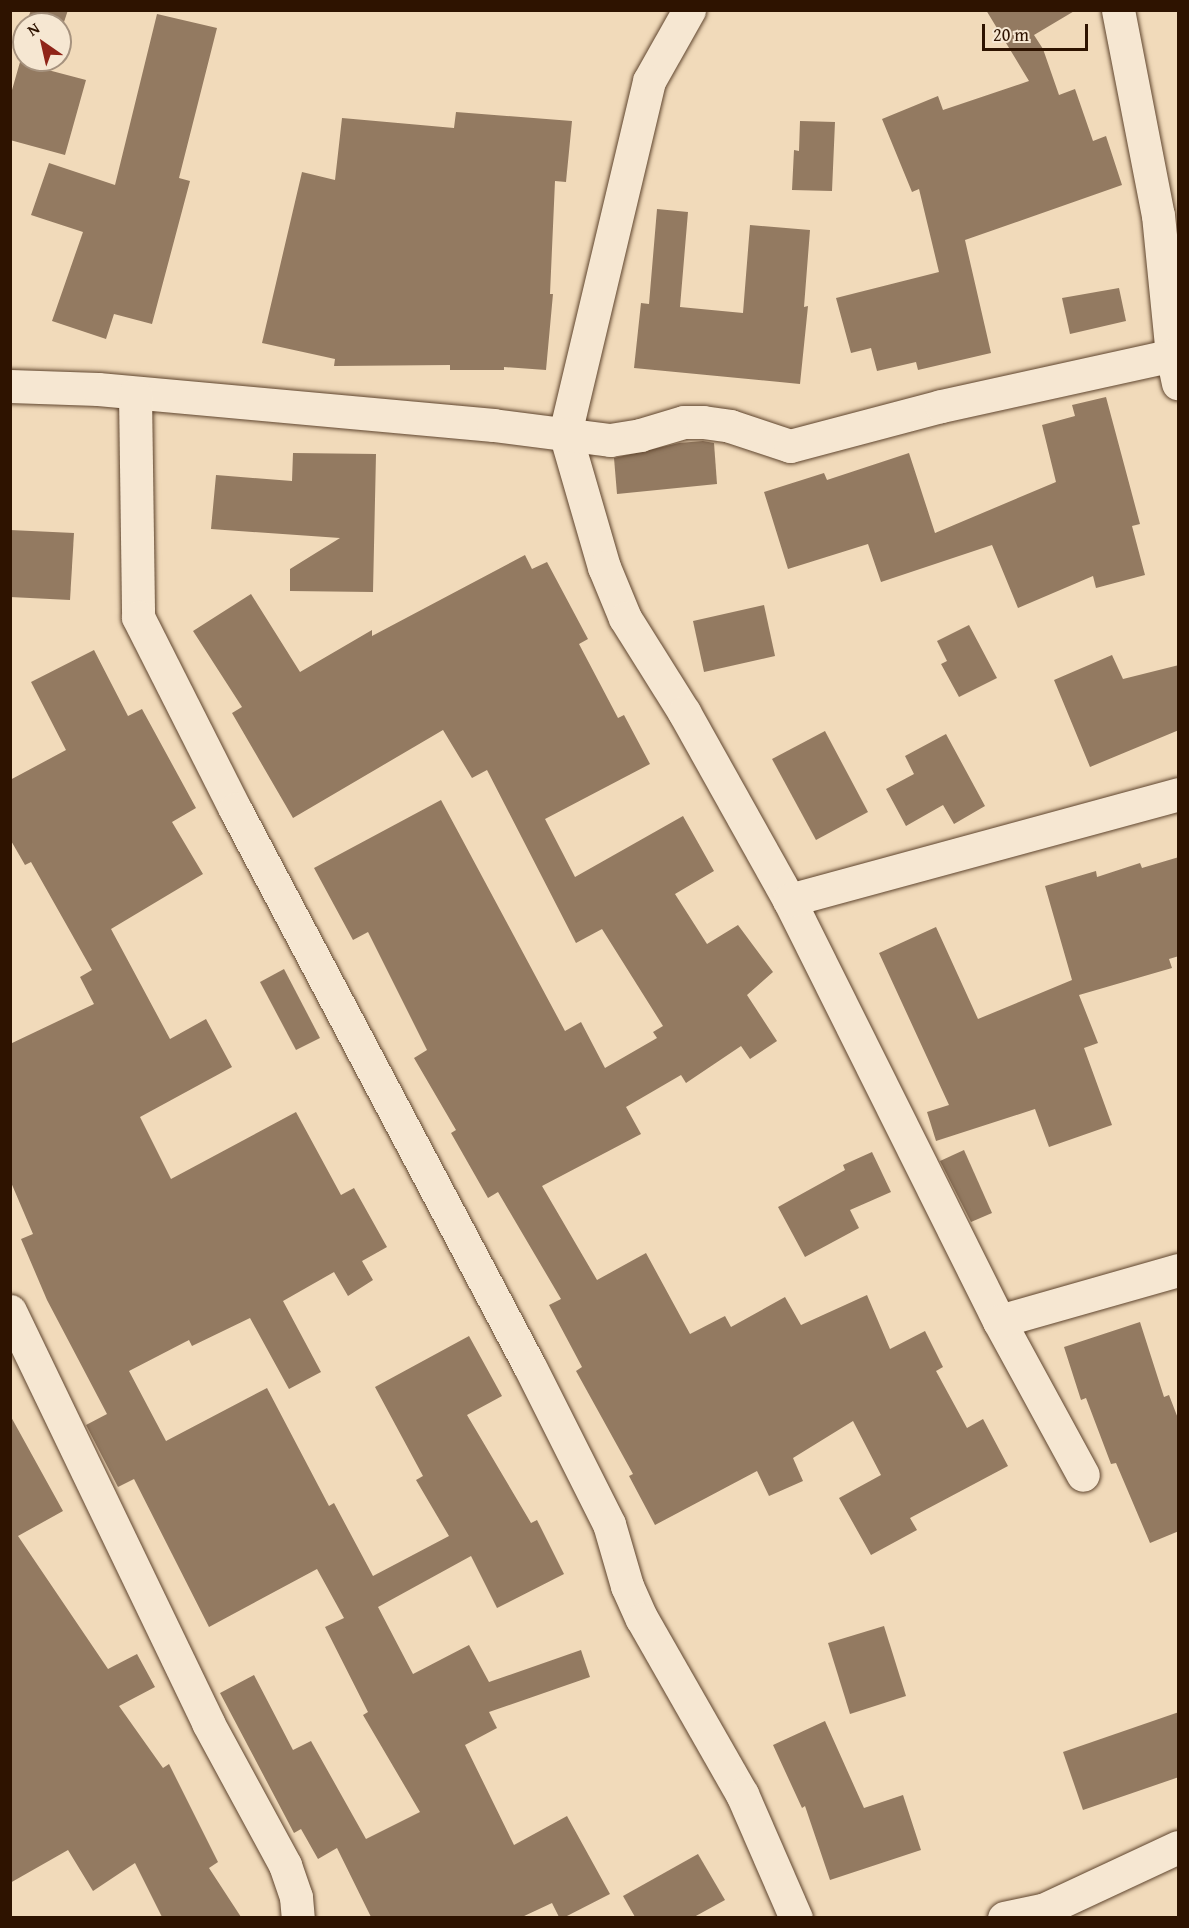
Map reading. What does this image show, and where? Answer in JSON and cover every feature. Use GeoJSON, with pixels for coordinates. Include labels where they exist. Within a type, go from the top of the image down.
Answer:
{"type":"FeatureCollection","features":[{"type":"Feature","properties":{"kind":"street"},"geometry":{"type":"LineString","coordinates":[[689,10],[650,81],[565,433],[604,567],[625,618],[684,712],[789,900],[999,1321],[1083,1475]]}},
{"type":"Feature","properties":{"kind":"street"},"geometry":{"type":"LineString","coordinates":[[10,386],[61,386],[565,433],[610,440],[640,435],[684,422],[703,422],[730,426],[790,446],[941,406],[1175,369],[1158,216],[1118,10]]}},
{"type":"Feature","properties":{"kind":"street"},"geometry":{"type":"LineString","coordinates":[[135,394],[138,616],[234,809],[530,1367],[604,1513],[627,1586],[642,1618],[741,1794],[796,1917]]}},
{"type":"Feature","properties":{"kind":"street"},"geometry":{"type":"LineString","coordinates":[[789,900],[1179,794]]}},
{"type":"Feature","properties":{"kind":"street"},"geometry":{"type":"LineString","coordinates":[[999,1321],[1179,1270]]}},
{"type":"Feature","properties":{"kind":"street"},"geometry":{"type":"LineString","coordinates":[[10,1311],[203,1712],[285,1865],[296,1897],[298,1917]]}},
{"type":"Feature","properties":{"kind":"street"},"geometry":{"type":"LineString","coordinates":[[1004,1917],[1043,1910],[1114,1874],[1179,1847]]}},
{"type":"Feature","properties":{"kind":"building"},"geometry":{"type":"Polygon","coordinates":[[[31,10],[68,10],[67,12],[30,12],[31,10]]]}},
{"type":"Feature","properties":{"kind":"building"},"geometry":{"type":"Polygon","coordinates":[[[986,10],[1076,10],[1034,35],[1043,49],[1059,95],[1075,89],[1093,141],[1106,136],[1122,185],[965,240],[991,353],[918,370],[916,362],[877,371],[871,348],[851,353],[836,298],[939,272],[919,189],[912,192],[882,119],[938,96],[943,110],[1029,81],[986,10]]]}},
{"type":"Feature","properties":{"kind":"building"},"geometry":{"type":"Polygon","coordinates":[[[157,14],[217,28],[179,178],[190,181],[152,324],[114,314],[106,339],[52,321],[83,232],[31,215],[49,163],[115,185],[157,14]]]}},
{"type":"Feature","properties":{"kind":"building"},"geometry":{"type":"Polygon","coordinates":[[[17,72],[56,72],[86,80],[65,155],[10,140],[10,97],[17,72]]]}},
{"type":"Feature","properties":{"kind":"building"},"geometry":{"type":"Polygon","coordinates":[[[456,112],[572,121],[566,182],[555,181],[550,294],[553,294],[546,370],[504,367],[504,370],[450,370],[450,365],[334,366],[335,359],[262,343],[302,172],[335,180],[342,118],[454,128],[456,112]]]}},
{"type":"Feature","properties":{"kind":"building"},"geometry":{"type":"Polygon","coordinates":[[[800,121],[835,122],[832,191],[792,190],[794,150],[799,151],[800,121]]]}},
{"type":"Feature","properties":{"kind":"building"},"geometry":{"type":"Polygon","coordinates":[[[657,209],[688,212],[680,307],[743,313],[750,225],[810,230],[804,307],[808,306],[800,384],[634,368],[641,303],[649,304],[657,209]]]}},
{"type":"Feature","properties":{"kind":"building"},"geometry":{"type":"Polygon","coordinates":[[[1119,288],[1126,321],[1070,334],[1062,298],[1119,288]]]}},
{"type":"Feature","properties":{"kind":"building"},"geometry":{"type":"Polygon","coordinates":[[[1106,397],[1140,524],[1132,526],[1145,575],[1096,588],[1093,576],[1018,608],[992,545],[881,582],[868,544],[788,569],[764,492],[824,473],[827,480],[909,453],[935,533],[1056,482],[1042,425],[1075,416],[1072,405],[1106,397]]]}},
{"type":"Feature","properties":{"kind":"building"},"geometry":{"type":"Polygon","coordinates":[[[703,441],[714,443],[717,484],[617,494],[614,458],[679,443],[703,441]]]}},
{"type":"Feature","properties":{"kind":"building"},"geometry":{"type":"Polygon","coordinates":[[[293,453],[376,454],[373,592],[290,591],[290,569],[340,538],[211,529],[216,475],[292,481],[293,453]]]}},
{"type":"Feature","properties":{"kind":"building"},"geometry":{"type":"Polygon","coordinates":[[[10,530],[74,533],[70,600],[10,597],[10,530]]]}},
{"type":"Feature","properties":{"kind":"building"},"geometry":{"type":"Polygon","coordinates":[[[525,555],[532,569],[547,562],[588,639],[579,644],[618,718],[624,715],[650,764],[545,819],[575,877],[683,816],[714,871],[675,894],[707,944],[738,925],[773,972],[747,995],[777,1041],[750,1059],[741,1046],[686,1083],[681,1075],[626,1107],[641,1134],[542,1186],[597,1280],[646,1253],[690,1334],[725,1316],[731,1327],[785,1297],[801,1325],[867,1295],[890,1349],[925,1331],[943,1367],[936,1371],[967,1428],[983,1419],[1008,1466],[910,1518],[917,1530],[871,1555],[839,1498],[881,1475],[853,1421],[793,1458],[803,1481],[769,1496],[757,1471],[655,1525],[629,1476],[633,1474],[576,1371],[582,1367],[549,1305],[561,1299],[498,1192],[488,1198],[451,1133],[456,1130],[414,1058],[427,1050],[368,932],[353,940],[314,868],[441,800],[565,1031],[581,1022],[605,1068],[657,1038],[653,1032],[663,1026],[602,929],[576,943],[487,770],[472,778],[443,730],[293,818],[232,713],[242,707],[193,631],[251,594],[300,672],[372,630],[372,636],[525,555]]]}},
{"type":"Feature","properties":{"kind":"building"},"geometry":{"type":"Polygon","coordinates":[[[764,605],[775,656],[704,672],[693,621],[764,605]]]}},
{"type":"Feature","properties":{"kind":"building"},"geometry":{"type":"Polygon","coordinates":[[[969,625],[997,678],[959,697],[941,664],[947,661],[937,641],[969,625]]]}},
{"type":"Feature","properties":{"kind":"building"},"geometry":{"type":"Polygon","coordinates":[[[94,650],[128,716],[142,709],[196,808],[172,822],[203,874],[111,929],[170,1039],[206,1019],[232,1067],[140,1117],[171,1179],[296,1112],[341,1195],[354,1188],[387,1247],[362,1261],[373,1280],[348,1296],[334,1272],[283,1301],[321,1372],[289,1389],[250,1318],[192,1346],[189,1340],[129,1371],[166,1441],[267,1388],[329,1506],[334,1503],[373,1576],[449,1536],[416,1480],[423,1476],[375,1387],[469,1336],[502,1396],[467,1415],[531,1523],[537,1520],[564,1574],[497,1608],[471,1556],[378,1607],[413,1674],[469,1645],[489,1682],[581,1650],[590,1677],[489,1712],[497,1728],[465,1745],[514,1845],[567,1816],[610,1894],[565,1917],[559,1917],[552,1903],[522,1917],[371,1917],[337,1848],[318,1859],[301,1829],[294,1833],[220,1693],[254,1675],[293,1750],[311,1741],[366,1839],[420,1812],[363,1715],[368,1712],[325,1627],[344,1618],[317,1569],[209,1627],[134,1479],[118,1487],[86,1425],[107,1414],[47,1300],[21,1239],[33,1234],[10,1180],[10,1044],[94,1004],[80,977],[92,970],[31,862],[25,865],[10,839],[10,780],[66,750],[31,682],[94,650]]]}},
{"type":"Feature","properties":{"kind":"building"},"geometry":{"type":"Polygon","coordinates":[[[1112,655],[1123,679],[1179,665],[1179,730],[1090,767],[1054,680],[1112,655]]]}},
{"type":"Feature","properties":{"kind":"building"},"geometry":{"type":"Polygon","coordinates":[[[825,731],[868,812],[816,840],[772,759],[825,731]]]}},
{"type":"Feature","properties":{"kind":"building"},"geometry":{"type":"Polygon","coordinates":[[[946,734],[985,806],[954,824],[943,805],[906,826],[886,789],[914,774],[905,756],[946,734]]]}},
{"type":"Feature","properties":{"kind":"building"},"geometry":{"type":"Polygon","coordinates":[[[1179,857],[1179,956],[1169,959],[1172,968],[1079,995],[1098,1043],[1084,1048],[1112,1125],[1049,1147],[1035,1109],[936,1141],[927,1112],[949,1105],[879,953],[936,927],[978,1019],[1072,980],[1045,886],[1096,871],[1097,877],[1140,863],[1142,868],[1179,857]]]}},
{"type":"Feature","properties":{"kind":"building"},"geometry":{"type":"Polygon","coordinates":[[[284,969],[320,1038],[296,1050],[260,982],[284,969]]]}},
{"type":"Feature","properties":{"kind":"building"},"geometry":{"type":"Polygon","coordinates":[[[964,1150],[992,1213],[971,1222],[940,1161],[964,1150]]]}},
{"type":"Feature","properties":{"kind":"building"},"geometry":{"type":"Polygon","coordinates":[[[872,1152],[891,1192],[850,1210],[859,1228],[805,1257],[778,1207],[845,1170],[843,1165],[872,1152]]]}},
{"type":"Feature","properties":{"kind":"building"},"geometry":{"type":"Polygon","coordinates":[[[1140,1322],[1164,1397],[1169,1395],[1179,1421],[1179,1531],[1150,1543],[1116,1463],[1111,1464],[1086,1398],[1081,1400],[1064,1347],[1140,1322]]]}},
{"type":"Feature","properties":{"kind":"building"},"geometry":{"type":"Polygon","coordinates":[[[10,1415],[63,1511],[18,1536],[108,1669],[137,1654],[155,1687],[119,1706],[163,1768],[169,1764],[218,1862],[209,1868],[241,1917],[162,1917],[135,1863],[93,1891],[68,1850],[10,1883],[10,1415]]]}},
{"type":"Feature","properties":{"kind":"building"},"geometry":{"type":"Polygon","coordinates":[[[884,1626],[906,1696],[850,1714],[828,1643],[884,1626]]]}},
{"type":"Feature","properties":{"kind":"building"},"geometry":{"type":"Polygon","coordinates":[[[1179,1712],[1179,1777],[1083,1810],[1063,1752],[1179,1712]]]}},
{"type":"Feature","properties":{"kind":"building"},"geometry":{"type":"Polygon","coordinates":[[[825,1721],[864,1808],[903,1795],[921,1850],[830,1880],[805,1806],[802,1808],[773,1745],[825,1721]]]}},
{"type":"Feature","properties":{"kind":"building"},"geometry":{"type":"Polygon","coordinates":[[[698,1854],[725,1900],[694,1917],[635,1917],[623,1896],[698,1854]]]}}]}
